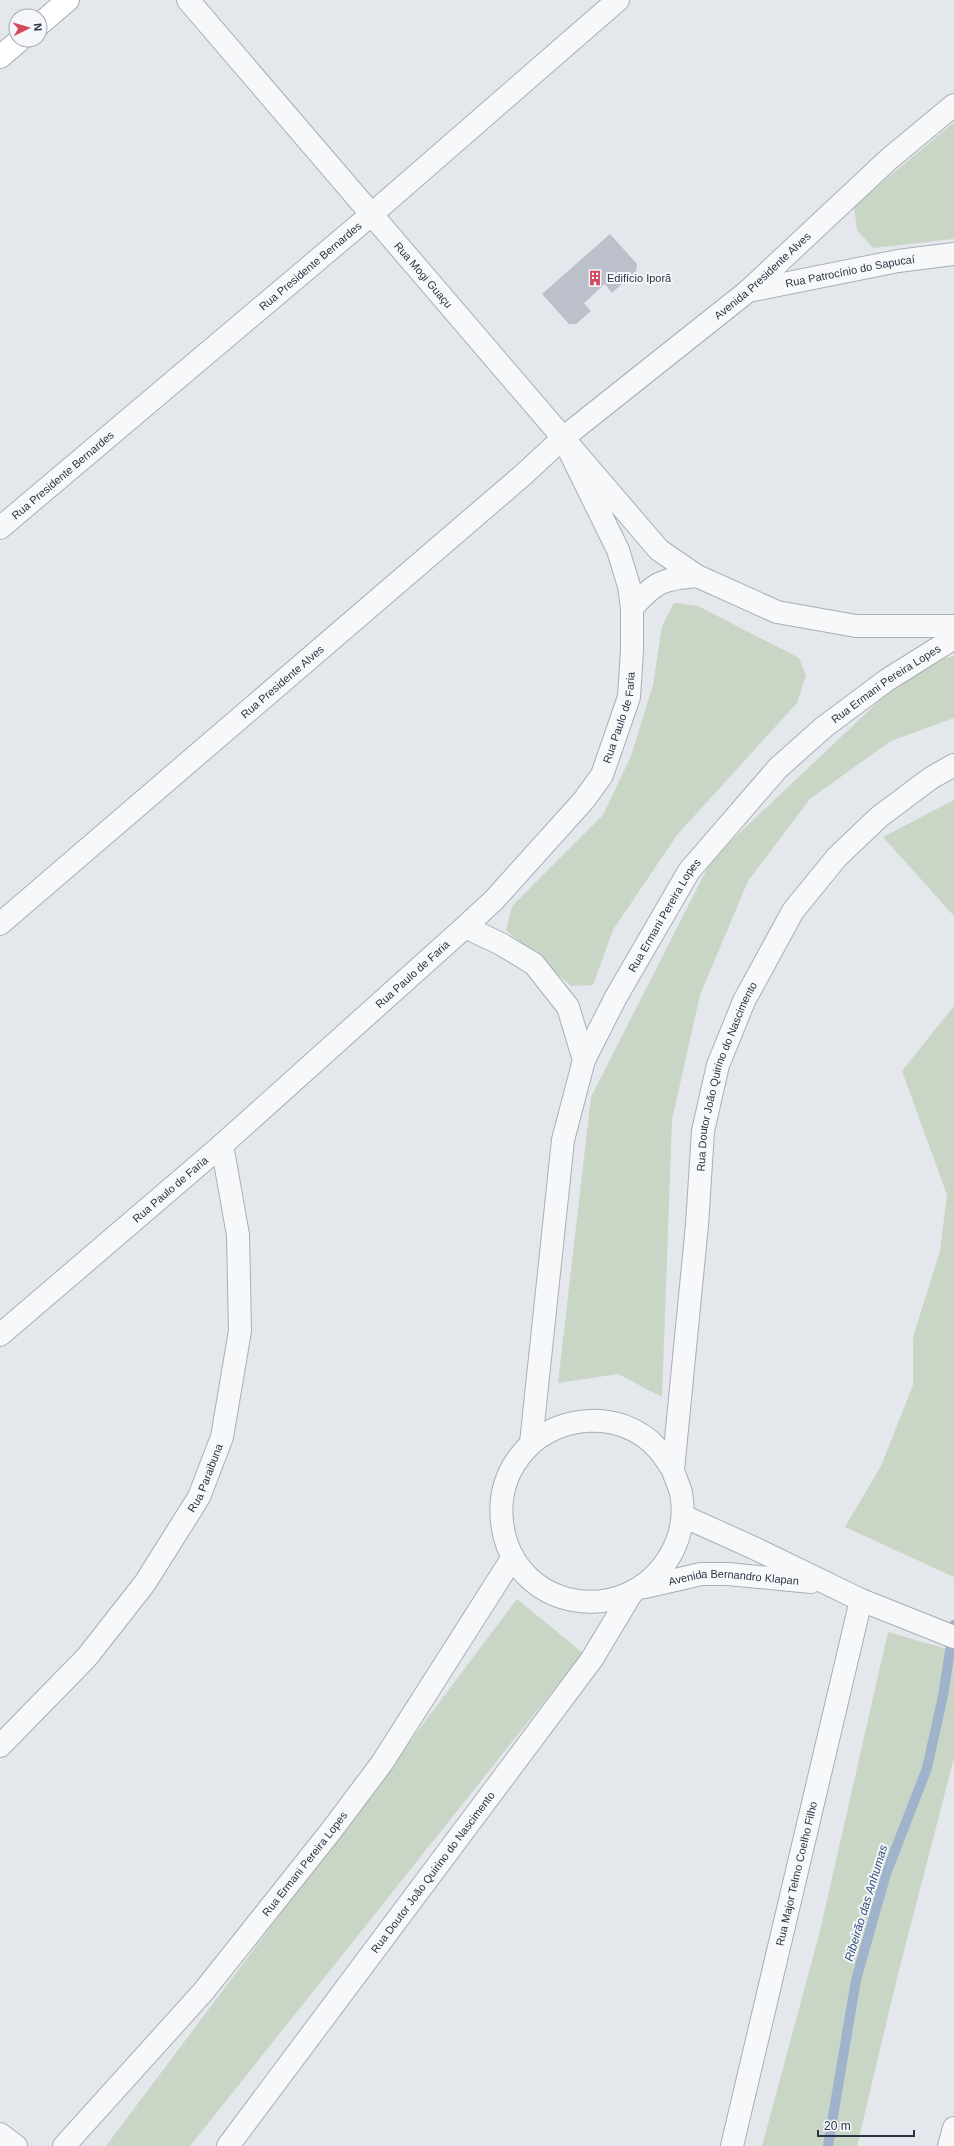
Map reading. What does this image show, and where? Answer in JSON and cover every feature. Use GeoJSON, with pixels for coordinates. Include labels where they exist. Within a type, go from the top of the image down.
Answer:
{"type":"FeatureCollection","features":[{"type":"Feature","properties":{"kind":"main road"},"geometry":{"type":"LineString","coordinates":[[48,17],[68,0]]}},
{"type":"Feature","properties":{"kind":"main road"},"geometry":{"type":"LineString","coordinates":[[0,57],[11,48]]}},
{"type":"Feature","properties":{"kind":"street","name":"Rua Mogi Guaçu"},"geometry":{"type":"LineString","coordinates":[[188,0],[659,550],[697,576]]}},
{"type":"Feature","properties":{"kind":"street","name":"Rua Presidente Bernardes"},"geometry":{"type":"LineString","coordinates":[[0,528],[372,214],[618,0]]}},
{"type":"Feature","properties":{"kind":"street","name":"Avenida Presidente Alves"},"geometry":{"type":"LineString","coordinates":[[563,438],[748,291],[889,159],[954,105]]}},
{"type":"Feature","properties":{"kind":"street","name":"Rua Patrocínio do Sapucaí"},"geometry":{"type":"LineString","coordinates":[[748,291],[898,261],[954,254]]}},
{"type":"Feature","properties":{"kind":"street","name":"Rua Paulo de Faria"},"geometry":{"type":"LineString","coordinates":[[0,1335],[222,1145],[494,900],[584,800],[602,775],[629,697],[632,664],[632,608],[629,586],[618,550],[563,438]]}},
{"type":"Feature","properties":{"kind":"street","name":"Rua Presidente Alves"},"geometry":{"type":"LineString","coordinates":[[0,924],[517,480],[563,438]]}},
{"type":"Feature","properties":{"kind":"street"},"geometry":{"type":"LineString","coordinates":[[632,608],[649,589],[671,578],[697,576],[777,612],[856,626],[954,626]]}},
{"type":"Feature","properties":{"kind":"street","name":"Rua Ermani Pereira Lopes"},"geometry":{"type":"LineString","coordinates":[[531,1443],[545,1296],[563,1140],[584,1060],[616,997],[689,871],[778,768],[824,727],[887,680],[954,638]]}},
{"type":"Feature","properties":{"kind":"street","name":"Rua Doutor João Quirino do Nascimento"},"geometry":{"type":"LineString","coordinates":[[673,1470],[697,1225],[703,1131],[721,1058],[744,1001],[793,911],[837,857],[879,817],[931,778],[954,765]]}},
{"type":"Feature","properties":{"kind":"street"},"geometry":{"type":"LineString","coordinates":[[466,926],[534,964],[568,1007],[584,1060]]}},
{"type":"Feature","properties":{"kind":"street","name":"Rua Paraibuna"},"geometry":{"type":"LineString","coordinates":[[0,1746],[87,1657],[145,1583],[199,1497],[222,1437],[240,1331],[238,1235],[222,1145]]}},
{"type":"Feature","properties":{"kind":"street","name":"Avenida Bernandro Klapan"},"geometry":{"type":"LineString","coordinates":[[673,1470],[657,1447],[635,1431],[609,1422],[581,1420],[555,1428],[531,1443],[515,1462],[505,1485],[501,1509],[504,1534],[513,1557],[527,1575],[545,1590],[565,1599],[587,1603],[610,1601],[636,1591],[701,1574],[728,1574],[826,1584]]}},
{"type":"Feature","properties":{"kind":"street"},"geometry":{"type":"LineString","coordinates":[[636,1591],[663,1568],[677,1544],[683,1516],[681,1493],[673,1470]]}},
{"type":"Feature","properties":{"kind":"street","name":"Avenida Bernandro Klapan"},"geometry":{"type":"LineString","coordinates":[[683,1516],[861,1600],[954,1637]]}},
{"type":"Feature","properties":{"kind":"street","name":"Rua Ermani Pereira Lopes"},"geometry":{"type":"LineString","coordinates":[[64,2146],[203,1992],[332,1831],[382,1763],[513,1557]]}},
{"type":"Feature","properties":{"kind":"street","name":"Rua Doutor João Quirino do Nascimento"},"geometry":{"type":"LineString","coordinates":[[228,2146],[592,1659],[636,1591]]}},
{"type":"Feature","properties":{"kind":"street","name":"Rua Major Telmo Coelho Filho"},"geometry":{"type":"LineString","coordinates":[[732,2146],[861,1600]]}},
{"type":"Feature","properties":{"kind":"street"},"geometry":{"type":"LineString","coordinates":[[950,2146],[954,2128]]}},
{"type":"Feature","properties":{"kind":"street"},"geometry":{"type":"LineString","coordinates":[[0,2134],[16,2146]]}},
{"type":"Feature","properties":{"kind":"green space"},"geometry":{"type":"Polygon","coordinates":[[[952,124],[954,124],[954,239],[873,248],[857,230],[854,206],[952,124]]]}},
{"type":"Feature","properties":{"kind":"green space"},"geometry":{"type":"Polygon","coordinates":[[[674,603],[698,606],[799,658],[806,675],[797,703],[677,835],[613,930],[593,985],[571,986],[506,930],[512,906],[603,815],[631,756],[653,685],[662,626],[674,603]]]}},
{"type":"Feature","properties":{"kind":"green space"},"geometry":{"type":"Polygon","coordinates":[[[954,656],[954,718],[891,741],[810,799],[748,881],[700,995],[672,1120],[662,1397],[618,1374],[558,1383],[591,1097],[712,859],[917,665],[954,656]]]}},
{"type":"Feature","properties":{"kind":"green space"},"geometry":{"type":"Polygon","coordinates":[[[954,800],[954,916],[883,837],[954,800]]]}},
{"type":"Feature","properties":{"kind":"green space"},"geometry":{"type":"Polygon","coordinates":[[[954,1006],[954,1577],[845,1527],[881,1466],[913,1385],[913,1337],[940,1251],[947,1195],[902,1071],[954,1006]]]}},
{"type":"Feature","properties":{"kind":"green space"},"geometry":{"type":"Polygon","coordinates":[[[517,1599],[583,1653],[190,2146],[106,2146],[517,1599]]]}},
{"type":"Feature","properties":{"kind":"green space"},"geometry":{"type":"Polygon","coordinates":[[[888,1632],[954,1651],[954,1758],[897,1978],[857,2146],[762,2146],[820,1931],[888,1632]]]}},
{"type":"Feature","properties":{"kind":"building","name":"Edifício Iporã"},"geometry":{"type":"Polygon","coordinates":[[[610,234],[637,264],[636,271],[612,293],[605,284],[584,303],[591,311],[576,324],[569,324],[542,294],[610,234]]]}},
{"type":"Feature","properties":{"kind":"waterway","name":"Ribeirão das Anhumas"},"geometry":{"type":"LineString","coordinates":[[828,2146],[856,1980],[886,1874],[927,1768],[943,1696],[954,1625]]}},
{"type":"Feature","properties":{"kind":"place","name":"Edifício Iporã"},"geometry":{"type":"Point","coordinates":[595,278]}}]}
